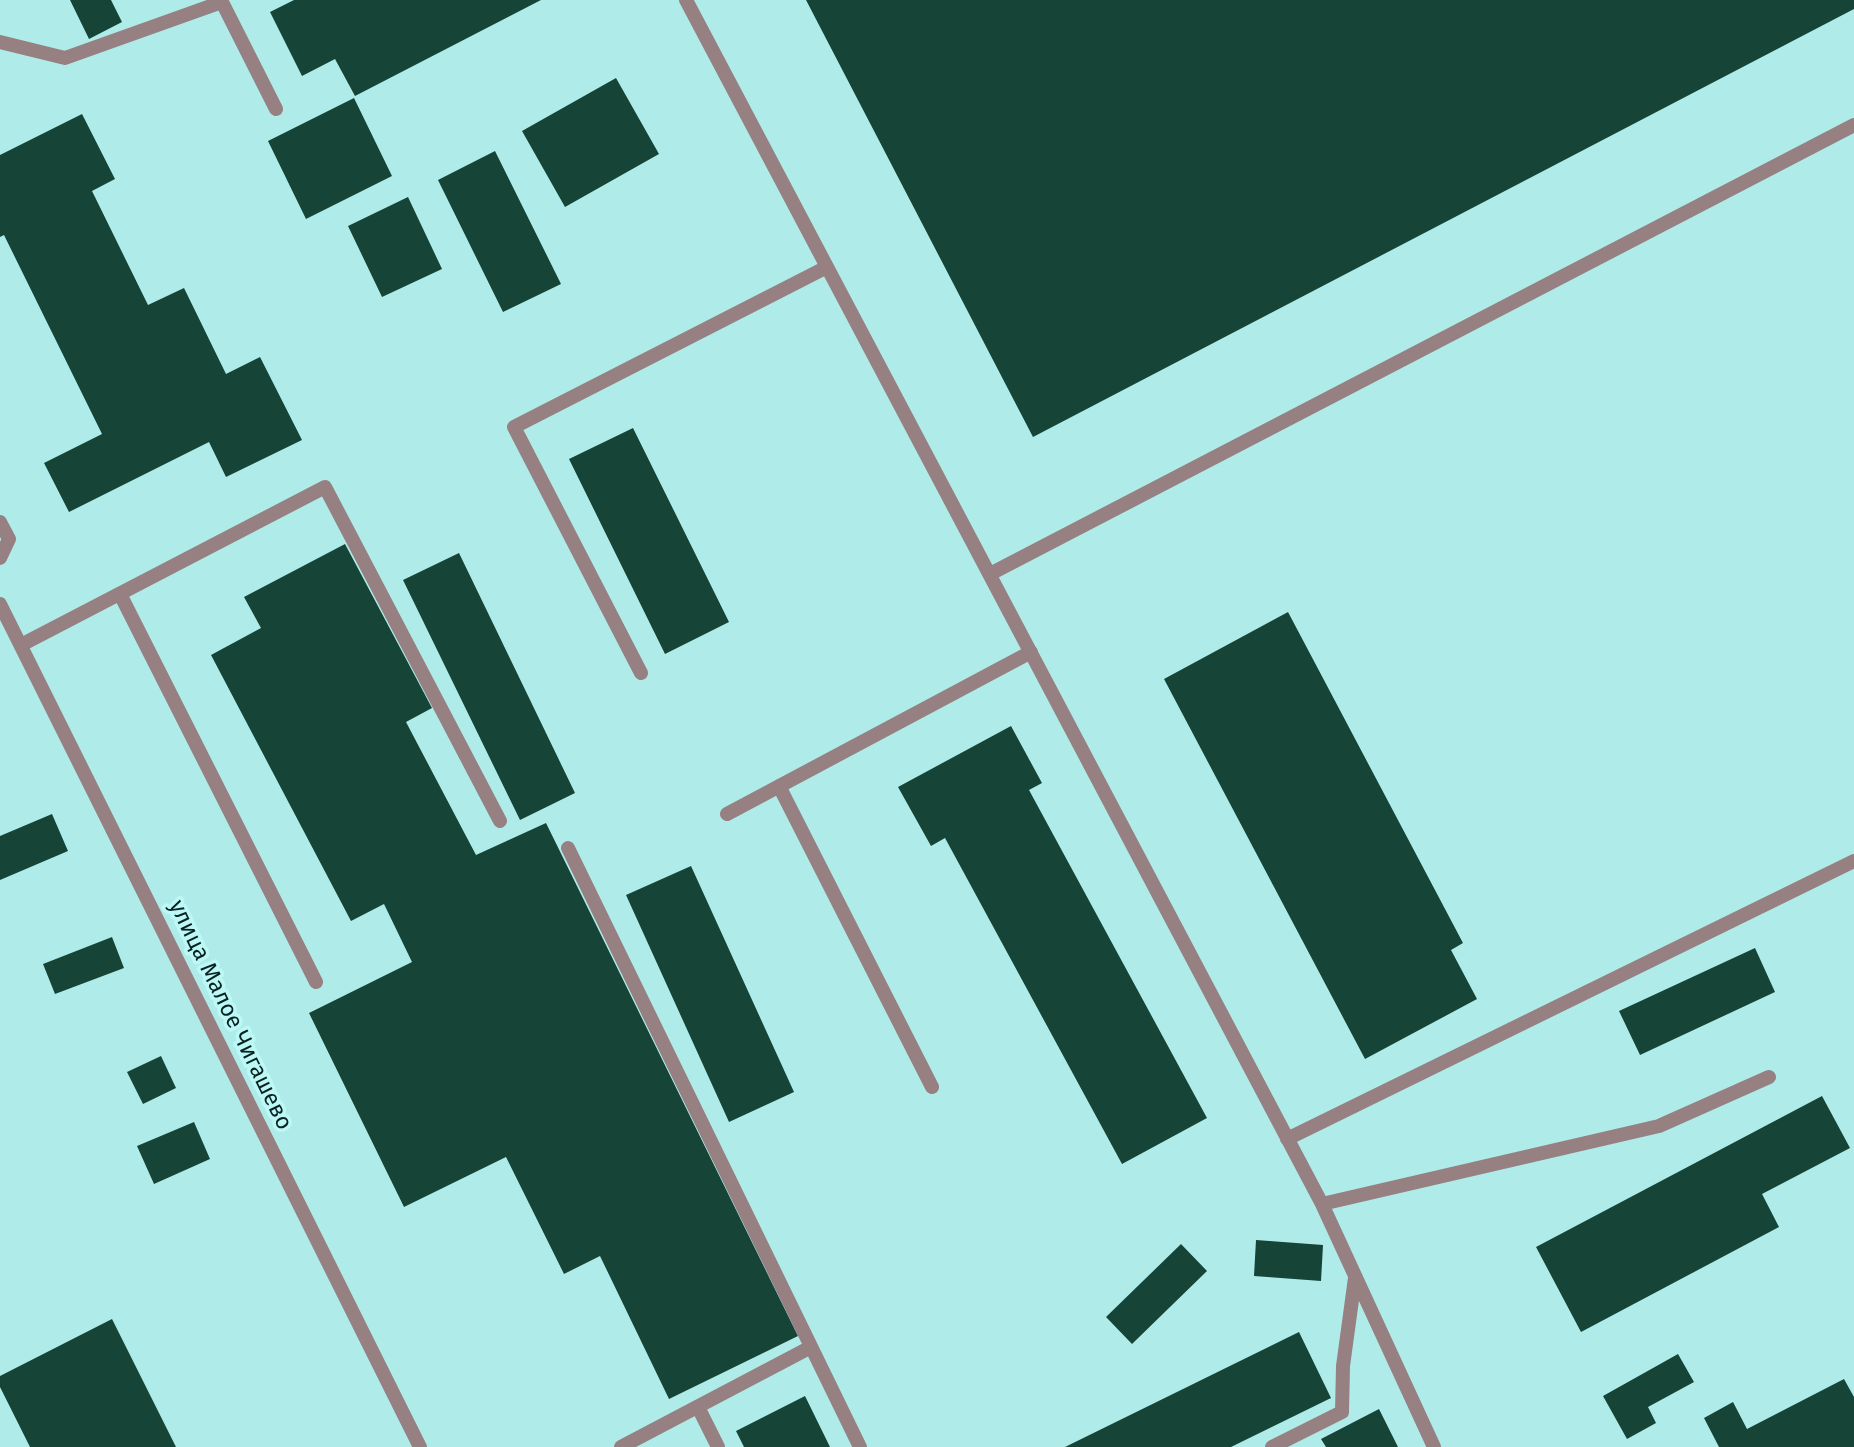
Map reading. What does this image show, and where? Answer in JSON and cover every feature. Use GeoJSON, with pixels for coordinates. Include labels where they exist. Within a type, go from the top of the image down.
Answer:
{"type":"FeatureCollection","features":[{"type":"Feature","properties":{"kind":"street"},"geometry":{"type":"LineString","coordinates":[[686,0],[1322,1204],[1434,1447]]}},
{"type":"Feature","properties":{"kind":"street"},"geometry":{"type":"LineString","coordinates":[[0,42],[65,58],[222,2],[276,109]]}},
{"type":"Feature","properties":{"kind":"street"},"geometry":{"type":"LineString","coordinates":[[990,575],[1854,125]]}},
{"type":"Feature","properties":{"kind":"street"},"geometry":{"type":"LineString","coordinates":[[641,673],[514,427],[827,267]]}},
{"type":"Feature","properties":{"kind":"street"},"geometry":{"type":"LineString","coordinates":[[21,645],[325,487],[500,821]]}},
{"type":"Feature","properties":{"kind":"street"},"geometry":{"type":"LineString","coordinates":[[0,522],[9,539],[0,558]]}},
{"type":"Feature","properties":{"kind":"street"},"geometry":{"type":"LineString","coordinates":[[120,594],[316,982]]}},
{"type":"Feature","properties":{"kind":"street","name":"улица Малое Чигашево"},"geometry":{"type":"LineString","coordinates":[[0,604],[420,1447]]}},
{"type":"Feature","properties":{"kind":"street"},"geometry":{"type":"LineString","coordinates":[[727,814],[1031,652]]}},
{"type":"Feature","properties":{"kind":"street"},"geometry":{"type":"LineString","coordinates":[[779,786],[932,1087]]}},
{"type":"Feature","properties":{"kind":"street"},"geometry":{"type":"LineString","coordinates":[[568,848],[860,1447]]}},
{"type":"Feature","properties":{"kind":"street"},"geometry":{"type":"LineString","coordinates":[[1287,1139],[1854,861]]}},
{"type":"Feature","properties":{"kind":"street"},"geometry":{"type":"LineString","coordinates":[[1322,1204],[1658,1126],[1769,1077]]}},
{"type":"Feature","properties":{"kind":"street"},"geometry":{"type":"LineString","coordinates":[[1272,1447],[1342,1412],[1343,1366],[1355,1276]]}},
{"type":"Feature","properties":{"kind":"street"},"geometry":{"type":"LineString","coordinates":[[621,1447],[811,1347]]}},
{"type":"Feature","properties":{"kind":"street"},"geometry":{"type":"LineString","coordinates":[[698,1406],[718,1447]]}},
{"type":"Feature","properties":{"kind":"building"},"geometry":{"type":"Polygon","coordinates":[[[70,0],[111,0],[122,22],[89,39],[70,0]]]}},
{"type":"Feature","properties":{"kind":"building"},"geometry":{"type":"Polygon","coordinates":[[[294,0],[541,0],[355,96],[335,59],[302,76],[270,12],[294,0]]]}},
{"type":"Feature","properties":{"kind":"building"},"geometry":{"type":"Polygon","coordinates":[[[806,0],[1854,0],[1854,9],[1033,437],[806,0]]]}},
{"type":"Feature","properties":{"kind":"building"},"geometry":{"type":"Polygon","coordinates":[[[616,78],[659,154],[565,207],[522,131],[616,78]]]}},
{"type":"Feature","properties":{"kind":"building"},"geometry":{"type":"Polygon","coordinates":[[[354,98],[392,176],[306,219],[268,141],[354,98]]]}},
{"type":"Feature","properties":{"kind":"building"},"geometry":{"type":"Polygon","coordinates":[[[82,114],[115,179],[92,191],[148,305],[184,288],[226,374],[260,357],[302,440],[226,477],[209,442],[69,512],[44,463],[102,434],[4,235],[0,237],[0,155],[82,114]]]}},
{"type":"Feature","properties":{"kind":"building"},"geometry":{"type":"Polygon","coordinates":[[[495,151],[561,284],[503,312],[438,180],[495,151]]]}},
{"type":"Feature","properties":{"kind":"building"},"geometry":{"type":"Polygon","coordinates":[[[408,197],[442,269],[382,297],[348,226],[408,197]]]}},
{"type":"Feature","properties":{"kind":"building"},"geometry":{"type":"Polygon","coordinates":[[[633,428],[729,622],[665,654],[569,459],[633,428]]]}},
{"type":"Feature","properties":{"kind":"building"},"geometry":{"type":"Polygon","coordinates":[[[345,544],[432,708],[406,722],[476,855],[546,823],[798,1336],[669,1399],[600,1256],[564,1274],[506,1157],[404,1207],[309,1013],[412,962],[384,904],[351,921],[211,655],[261,628],[244,597],[345,544]]]}},
{"type":"Feature","properties":{"kind":"building"},"geometry":{"type":"Polygon","coordinates":[[[459,553],[575,793],[520,820],[403,580],[459,553]]]}},
{"type":"Feature","properties":{"kind":"building"},"geometry":{"type":"Polygon","coordinates":[[[1288,612],[1463,943],[1451,950],[1477,999],[1365,1059],[1164,679],[1288,612]]]}},
{"type":"Feature","properties":{"kind":"building"},"geometry":{"type":"Polygon","coordinates":[[[1011,726],[1042,783],[1029,790],[1207,1118],[1122,1164],[945,838],[931,846],[898,787],[1011,726]]]}},
{"type":"Feature","properties":{"kind":"building"},"geometry":{"type":"Polygon","coordinates":[[[52,814],[68,851],[0,880],[0,836],[52,814]]]}},
{"type":"Feature","properties":{"kind":"building"},"geometry":{"type":"Polygon","coordinates":[[[691,866],[794,1092],[729,1122],[626,895],[691,866]]]}},
{"type":"Feature","properties":{"kind":"building"},"geometry":{"type":"Polygon","coordinates":[[[112,937],[124,968],[55,994],[43,964],[112,937]]]}},
{"type":"Feature","properties":{"kind":"building"},"geometry":{"type":"Polygon","coordinates":[[[1755,948],[1775,992],[1640,1055],[1619,1011],[1755,948]]]}},
{"type":"Feature","properties":{"kind":"building"},"geometry":{"type":"Polygon","coordinates":[[[161,1056],[176,1088],[143,1104],[127,1072],[161,1056]]]}},
{"type":"Feature","properties":{"kind":"building"},"geometry":{"type":"Polygon","coordinates":[[[1822,1096],[1850,1148],[1762,1194],[1779,1227],[1581,1332],[1536,1247],[1822,1096]]]}},
{"type":"Feature","properties":{"kind":"building"},"geometry":{"type":"Polygon","coordinates":[[[194,1122],[210,1159],[154,1184],[137,1146],[194,1122]]]}},
{"type":"Feature","properties":{"kind":"building"},"geometry":{"type":"Polygon","coordinates":[[[1256,1240],[1323,1245],[1321,1281],[1254,1276],[1256,1240]]]}},
{"type":"Feature","properties":{"kind":"building"},"geometry":{"type":"Polygon","coordinates":[[[1181,1244],[1207,1271],[1132,1344],[1106,1317],[1181,1244]]]}},
{"type":"Feature","properties":{"kind":"building"},"geometry":{"type":"Polygon","coordinates":[[[112,1319],[176,1447],[30,1447],[0,1387],[0,1376],[112,1319]]]}},
{"type":"Feature","properties":{"kind":"building"},"geometry":{"type":"Polygon","coordinates":[[[1299,1332],[1331,1398],[1231,1447],[1065,1447],[1299,1332]]]}},
{"type":"Feature","properties":{"kind":"building"},"geometry":{"type":"Polygon","coordinates":[[[1678,1354],[1694,1382],[1648,1407],[1656,1423],[1627,1439],[1603,1396],[1678,1354]]]}},
{"type":"Feature","properties":{"kind":"building"},"geometry":{"type":"Polygon","coordinates":[[[1844,1379],[1854,1397],[1854,1447],[1719,1447],[1704,1418],[1733,1402],[1747,1429],[1844,1379]]]}},
{"type":"Feature","properties":{"kind":"building"},"geometry":{"type":"Polygon","coordinates":[[[805,1396],[830,1447],[744,1447],[736,1431],[805,1396]]]}},
{"type":"Feature","properties":{"kind":"building"},"geometry":{"type":"Polygon","coordinates":[[[1379,1409],[1398,1447],[1326,1447],[1321,1439],[1379,1409]]]}}]}
